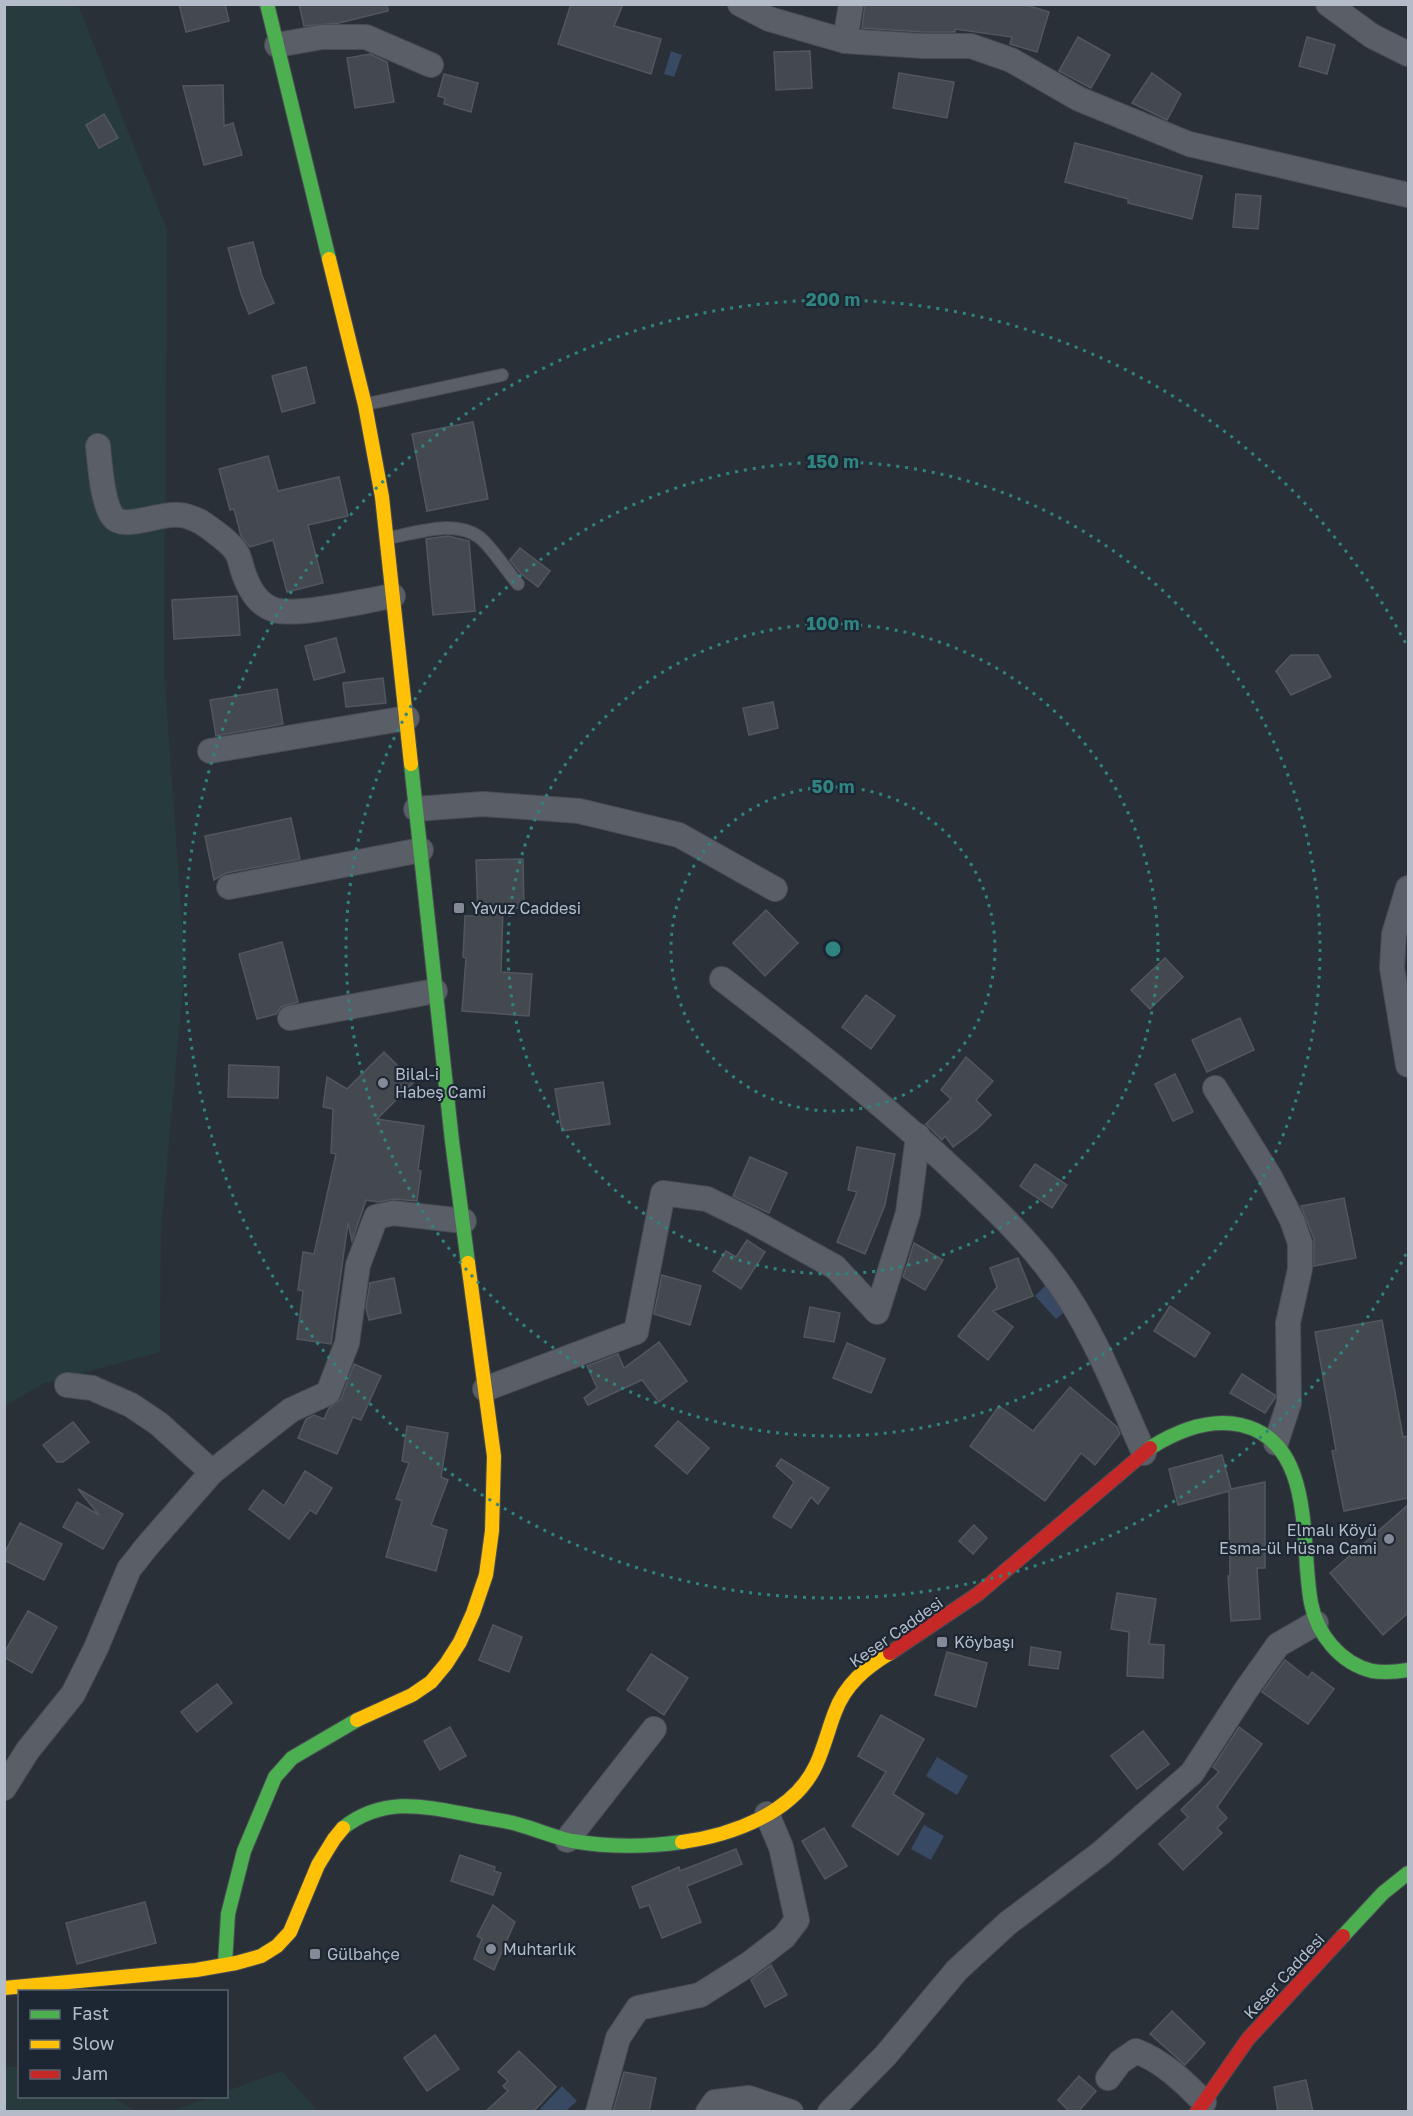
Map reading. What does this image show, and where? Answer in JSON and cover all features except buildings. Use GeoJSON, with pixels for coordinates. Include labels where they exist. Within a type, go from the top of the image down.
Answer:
{"type":"FeatureCollection","features":[{"type":"Feature","properties":{"kind":"street"},"geometry":{"type":"LineString","coordinates":[[225,1964],[228,1914],[244,1851],[275,1778],[292,1758],[351,1723],[412,1695],[431,1682],[460,1642],[486,1575],[492,1531],[494,1455],[452,1141],[388,538],[366,405],[267,4]]}},
{"type":"Feature","properties":{"kind":"street"},"geometry":{"type":"LineString","coordinates":[[740,4],[769,19],[845,40],[924,46],[971,46],[1011,60],[1079,99],[1189,144],[1408,195]]}},
{"type":"Feature","properties":{"kind":"street"},"geometry":{"type":"LineString","coordinates":[[845,40],[851,4]]}},
{"type":"Feature","properties":{"kind":"street"},"geometry":{"type":"LineString","coordinates":[[1328,4],[1372,36],[1408,54]]}},
{"type":"Feature","properties":{"kind":"street"},"geometry":{"type":"LineString","coordinates":[[277,45],[322,37],[366,37],[431,65]]}},
{"type":"Feature","properties":{"kind":"street"},"geometry":{"type":"LineString","coordinates":[[98,446],[101,478],[109,510],[114,519],[123,524],[178,514],[200,521],[238,554],[244,575],[253,594],[261,603],[275,610],[292,612],[393,596]]}},
{"type":"Feature","properties":{"kind":"street"},"geometry":{"type":"LineString","coordinates":[[210,751],[407,718]]}},
{"type":"Feature","properties":{"kind":"street"},"geometry":{"type":"LineString","coordinates":[[416,809],[483,804],[579,811],[679,835],[775,889]]}},
{"type":"Feature","properties":{"kind":"street"},"geometry":{"type":"LineString","coordinates":[[229,887],[421,850]]}},
{"type":"Feature","properties":{"kind":"street"},"geometry":{"type":"LineString","coordinates":[[1408,888],[1394,934],[1392,968],[1408,1065]]}},
{"type":"Feature","properties":{"kind":"street"},"geometry":{"type":"LineString","coordinates":[[722,979],[836,1068],[918,1136],[997,1211],[1053,1274],[1081,1316],[1144,1453]]}},
{"type":"Feature","properties":{"kind":"street"},"geometry":{"type":"LineString","coordinates":[[290,1018],[435,991]]}},
{"type":"Feature","properties":{"kind":"street"},"geometry":{"type":"LineString","coordinates":[[1215,1088],[1270,1177],[1293,1220],[1300,1243],[1300,1269],[1288,1323],[1289,1403],[1276,1443],[1284,1453],[1296,1487],[1311,1604],[1316,1623],[1331,1647],[1344,1659],[1359,1667],[1388,1673],[1408,1670]]}},
{"type":"Feature","properties":{"kind":"street"},"geometry":{"type":"LineString","coordinates":[[485,1389],[636,1332],[663,1192],[707,1199],[835,1267],[877,1312],[908,1213],[918,1136]]}},
{"type":"Feature","properties":{"kind":"street"},"geometry":{"type":"LineString","coordinates":[[4,1788],[28,1750],[73,1694],[96,1648],[129,1569],[212,1472],[291,1410],[328,1393],[347,1343],[358,1265],[376,1217],[393,1213],[464,1221]]}},
{"type":"Feature","properties":{"kind":"street"},"geometry":{"type":"LineString","coordinates":[[67,1385],[92,1388],[131,1405],[159,1424],[212,1472]]}},
{"type":"Feature","properties":{"kind":"street","name":"Keser Caddesi"},"geometry":{"type":"LineString","coordinates":[[4,1988],[193,1971],[263,1955],[278,1946],[294,1928],[319,1861],[338,1832],[366,1813],[381,1808],[400,1805],[428,1807],[517,1824],[567,1840],[646,1846],[672,1845],[725,1833],[767,1814],[791,1799],[811,1776],[821,1756],[833,1713],[851,1684],[867,1669],[952,1614],[978,1594],[1144,1453],[1180,1431],[1213,1424],[1248,1426],[1265,1434],[1276,1443]]}},
{"type":"Feature","properties":{"kind":"street"},"geometry":{"type":"LineString","coordinates":[[830,2112],[886,2055],[957,1970],[999,1930],[1101,1853],[1192,1773],[1278,1645],[1316,1623]]}},
{"type":"Feature","properties":{"kind":"street"},"geometry":{"type":"LineString","coordinates":[[567,1840],[654,1729]]}},
{"type":"Feature","properties":{"kind":"street"},"geometry":{"type":"LineString","coordinates":[[598,2112],[618,2038],[638,2008],[700,1995],[749,1964],[784,1937],[797,1920],[781,1847],[767,1814]]}},
{"type":"Feature","properties":{"kind":"street","name":"Keser Caddesi"},"geometry":{"type":"LineString","coordinates":[[1200,2107],[1264,2020],[1383,1893],[1408,1873]]}},
{"type":"Feature","properties":{"kind":"street"},"geometry":{"type":"LineString","coordinates":[[1108,2078],[1120,2062],[1136,2051],[1150,2056],[1171,2070],[1200,2107]]}},
{"type":"Feature","properties":{"kind":"street"},"geometry":{"type":"LineString","coordinates":[[708,2112],[716,2102],[749,2098],[791,2112]]}},
{"type":"Feature","properties":{"kind":"lane"},"geometry":{"type":"LineString","coordinates":[[366,405],[502,375]]}},
{"type":"Feature","properties":{"kind":"lane"},"geometry":{"type":"LineString","coordinates":[[388,538],[439,529],[456,528],[468,531],[481,538],[518,584]]}},
{"type":"Feature","properties":{"kind":"green space"},"geometry":{"type":"Polygon","coordinates":[[[4,5],[78,5],[167,230],[164,670],[185,964],[161,1231],[160,1352],[42,1384],[5,1406],[4,5]]]}},
{"type":"Feature","properties":{"kind":"green space"},"geometry":{"type":"Polygon","coordinates":[[[4,2067],[18,2067],[18,2098],[114,2098],[134,2111],[5,2111],[4,2067]]]}},
{"type":"Feature","properties":{"kind":"green space"},"geometry":{"type":"Polygon","coordinates":[[[282,2071],[318,2111],[171,2111],[209,2098],[228,2098],[228,2091],[282,2071]]]}},
{"type":"Feature","properties":{"kind":"water"},"geometry":{"type":"Polygon","coordinates":[[[671,51],[682,55],[674,77],[664,74],[671,51]]]}},
{"type":"Feature","properties":{"kind":"water"},"geometry":{"type":"Polygon","coordinates":[[[1047,1284],[1068,1309],[1056,1319],[1035,1296],[1047,1284]]]}},
{"type":"Feature","properties":{"kind":"water"},"geometry":{"type":"Polygon","coordinates":[[[937,1757],[968,1776],[957,1795],[926,1776],[937,1757]]]}},
{"type":"Feature","properties":{"kind":"water"},"geometry":{"type":"Polygon","coordinates":[[[924,1825],[944,1836],[931,1860],[911,1849],[924,1825]]]}},
{"type":"Feature","properties":{"kind":"water"},"geometry":{"type":"Polygon","coordinates":[[[562,2086],[577,2101],[566,2111],[542,2111],[540,2109],[562,2086]]]}},
{"type":"Feature","properties":{"kind":"traffic: fast"},"geometry":{"type":"LineString","coordinates":[[267,4],[329,259]]}},
{"type":"Feature","properties":{"kind":"traffic: fast"},"geometry":{"type":"LineString","coordinates":[[411,764],[452,1141],[468,1263]]}},
{"type":"Feature","properties":{"kind":"traffic: fast"},"geometry":{"type":"LineString","coordinates":[[1150,1448],[1182,1431],[1217,1423],[1241,1425],[1265,1435],[1282,1452],[1293,1473],[1304,1526],[1311,1603],[1324,1636],[1340,1654],[1360,1667],[1381,1672],[1408,1670]]}},
{"type":"Feature","properties":{"kind":"traffic: fast"},"geometry":{"type":"LineString","coordinates":[[225,1964],[228,1914],[244,1851],[275,1777],[292,1758],[357,1720]]}},
{"type":"Feature","properties":{"kind":"traffic: fast"},"geometry":{"type":"LineString","coordinates":[[343,1828],[375,1811],[407,1806],[440,1809],[503,1821],[586,1843],[627,1846],[682,1842]]}},
{"type":"Feature","properties":{"kind":"traffic: fast"},"geometry":{"type":"LineString","coordinates":[[1343,1936],[1383,1893],[1408,1873]]}},
{"type":"Feature","properties":{"kind":"traffic: slow"},"geometry":{"type":"LineString","coordinates":[[329,259],[365,405],[382,497],[411,764]]}},
{"type":"Feature","properties":{"kind":"traffic: slow"},"geometry":{"type":"LineString","coordinates":[[357,1720],[412,1695],[431,1682],[460,1642],[486,1575],[492,1531],[494,1456],[468,1263]]}},
{"type":"Feature","properties":{"kind":"traffic: slow"},"geometry":{"type":"LineString","coordinates":[[682,1842],[721,1834],[741,1827],[777,1809],[793,1796],[806,1782],[816,1765],[839,1702],[850,1685],[864,1671],[890,1653]]}},
{"type":"Feature","properties":{"kind":"traffic: slow"},"geometry":{"type":"LineString","coordinates":[[4,1988],[196,1970],[261,1956],[277,1946],[290,1932],[318,1865],[343,1828]]}},
{"type":"Feature","properties":{"kind":"traffic: jam"},"geometry":{"type":"LineString","coordinates":[[890,1653],[978,1594],[1150,1448]]}},
{"type":"Feature","properties":{"kind":"traffic: jam"},"geometry":{"type":"LineString","coordinates":[[1197,2112],[1248,2039],[1343,1936]]}},
{"type":"Feature","properties":{"kind":"place","name":"Yavuz Caddesi"},"geometry":{"type":"Point","coordinates":[459,908]}},
{"type":"Feature","properties":{"kind":"place","name":"Bilal-i Habeş Cami"},"geometry":{"type":"Point","coordinates":[383,1083]}},
{"type":"Feature","properties":{"kind":"place","name":"Elmalı Köyü Esma-ül Hüsna Cami"},"geometry":{"type":"Point","coordinates":[1389,1539]}},
{"type":"Feature","properties":{"kind":"place","name":"Köybaşı"},"geometry":{"type":"Point","coordinates":[942,1642]}},
{"type":"Feature","properties":{"kind":"place","name":"Muhtarlık"},"geometry":{"type":"Point","coordinates":[491,1949]}},
{"type":"Feature","properties":{"kind":"place","name":"Gülbahçe"},"geometry":{"type":"Point","coordinates":[315,1954]}}]}
